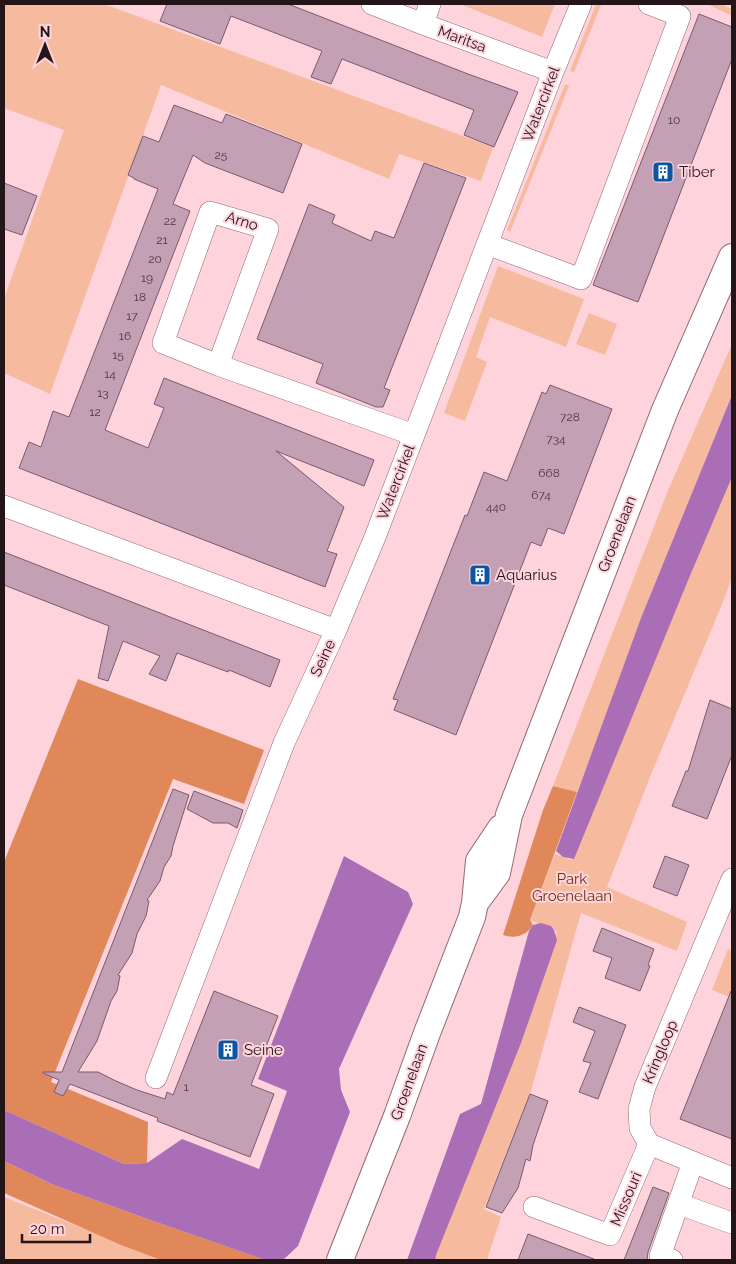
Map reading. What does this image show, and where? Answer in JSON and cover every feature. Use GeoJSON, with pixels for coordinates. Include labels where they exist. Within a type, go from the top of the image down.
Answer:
{"type":"FeatureCollection","features":[{"type":"Feature","properties":{"kind":"street","name":"Maritsa"},"geometry":{"type":"LineString","coordinates":[[372,4],[553,72]]}},
{"type":"Feature","properties":{"kind":"street"},"geometry":{"type":"LineString","coordinates":[[423,24],[430,4]]}},
{"type":"Feature","properties":{"kind":"street","name":"Watercirkel"},"geometry":{"type":"LineString","coordinates":[[336,630],[375,537],[580,4]]}},
{"type":"Feature","properties":{"kind":"street"},"geometry":{"type":"LineString","coordinates":[[487,244],[581,279],[680,16],[649,4]]}},
{"type":"Feature","properties":{"kind":"street","name":"Arno"},"geometry":{"type":"LineString","coordinates":[[218,365],[268,229],[210,212],[164,342],[218,365],[414,435]]}},
{"type":"Feature","properties":{"kind":"street","name":"Groenelaan"},"geometry":{"type":"LineString","coordinates":[[340,1260],[397,1116],[472,917],[475,903],[497,873],[509,815],[665,410],[732,257]]}},
{"type":"Feature","properties":{"kind":"street"},"geometry":{"type":"LineString","coordinates":[[4,506],[336,630]]}},
{"type":"Feature","properties":{"kind":"street","name":"Seine"},"geometry":{"type":"LineString","coordinates":[[156,1078],[284,743],[336,630]]}},
{"type":"Feature","properties":{"kind":"street","name":"Kringloop"},"geometry":{"type":"LineString","coordinates":[[649,1144],[640,1128],[639,1109],[645,1087],[732,879]]}},
{"type":"Feature","properties":{"kind":"street"},"geometry":{"type":"LineString","coordinates":[[649,1144],[732,1178]]}},
{"type":"Feature","properties":{"kind":"street","name":"Missouri"},"geometry":{"type":"LineString","coordinates":[[534,1207],[610,1235],[649,1144]]}},
{"type":"Feature","properties":{"kind":"street"},"geometry":{"type":"LineString","coordinates":[[672,1260],[660,1256],[693,1162]]}},
{"type":"Feature","properties":{"kind":"street"},"geometry":{"type":"LineString","coordinates":[[679,1204],[732,1223]]}},
{"type":"Feature","properties":{"kind":"green space"},"geometry":{"type":"Polygon","coordinates":[[[4,4],[104,4],[493,147],[481,181],[399,154],[389,179],[161,85],[50,394],[4,373],[4,299],[64,130],[4,108],[4,4]]]}},
{"type":"Feature","properties":{"kind":"green space"},"geometry":{"type":"Polygon","coordinates":[[[460,4],[555,4],[542,37],[460,4]]]}},
{"type":"Feature","properties":{"kind":"green space"},"geometry":{"type":"Polygon","coordinates":[[[596,4],[601,5],[574,72],[570,71],[596,4]]]}},
{"type":"Feature","properties":{"kind":"green space"},"geometry":{"type":"Polygon","coordinates":[[[707,4],[721,4],[732,9],[732,16],[707,4]]]}},
{"type":"Feature","properties":{"kind":"green space"},"geometry":{"type":"Polygon","coordinates":[[[565,84],[569,86],[510,232],[507,230],[565,84]]]}},
{"type":"Feature","properties":{"kind":"green space"},"geometry":{"type":"Polygon","coordinates":[[[498,266],[584,299],[566,347],[490,317],[476,357],[487,362],[465,421],[444,413],[498,266]]]}},
{"type":"Feature","properties":{"kind":"green space"},"geometry":{"type":"Polygon","coordinates":[[[589,313],[617,324],[605,355],[576,344],[589,313]]]}},
{"type":"Feature","properties":{"kind":"green space"},"geometry":{"type":"Polygon","coordinates":[[[732,344],[732,395],[577,792],[553,786],[667,493],[732,344]]]}},
{"type":"Feature","properties":{"kind":"green space","name":"Park Groenelaan"},"geometry":{"type":"Polygon","coordinates":[[[732,474],[732,578],[607,887],[687,922],[677,951],[581,913],[531,1091],[484,1209],[501,1217],[487,1260],[433,1260],[490,1118],[557,931],[530,920],[555,854],[572,860],[632,709],[732,474]]]}},
{"type":"Feature","properties":{"kind":"green space"},"geometry":{"type":"Polygon","coordinates":[[[728,949],[732,951],[732,998],[712,990],[728,949]]]}},
{"type":"Feature","properties":{"kind":"green space"},"geometry":{"type":"Polygon","coordinates":[[[4,1197],[163,1260],[4,1260],[4,1197]]]}},
{"type":"Feature","properties":{"kind":"shaded area"},"geometry":{"type":"Polygon","coordinates":[[[732,395],[732,477],[574,859],[563,857],[556,851],[641,618],[732,395]]]}},
{"type":"Feature","properties":{"kind":"shaded area"},"geometry":{"type":"Polygon","coordinates":[[[78,679],[264,750],[244,804],[173,779],[51,1082],[148,1122],[147,1163],[124,1164],[4,1110],[4,862],[78,679]]]}},
{"type":"Feature","properties":{"kind":"shaded area"},"geometry":{"type":"Polygon","coordinates":[[[553,786],[577,792],[530,920],[533,925],[520,936],[503,935],[543,810],[553,786]]]}},
{"type":"Feature","properties":{"kind":"shaded area"},"geometry":{"type":"Polygon","coordinates":[[[344,856],[408,892],[413,904],[339,1069],[341,1090],[350,1112],[298,1246],[284,1259],[265,1260],[153,1221],[54,1185],[4,1161],[4,1110],[124,1164],[147,1163],[182,1139],[259,1169],[287,1091],[258,1079],[344,856]]]}},
{"type":"Feature","properties":{"kind":"shaded area"},"geometry":{"type":"Polygon","coordinates":[[[541,923],[551,926],[557,940],[521,1043],[435,1260],[407,1260],[460,1114],[481,1104],[529,931],[533,925],[541,923]]]}},
{"type":"Feature","properties":{"kind":"shaded area"},"geometry":{"type":"Polygon","coordinates":[[[4,1161],[54,1185],[265,1260],[161,1260],[121,1245],[4,1193],[4,1161]]]}},
{"type":"Feature","properties":{"kind":"building"},"geometry":{"type":"Polygon","coordinates":[[[167,4],[288,4],[518,92],[494,147],[464,135],[474,110],[342,59],[331,84],[311,77],[322,51],[231,16],[220,44],[160,21],[167,4]]]}},
{"type":"Feature","properties":{"kind":"building","name":"Tiber"},"geometry":{"type":"Polygon","coordinates":[[[699,14],[732,27],[732,59],[638,302],[593,285],[699,14]]]}},
{"type":"Feature","properties":{"kind":"building"},"geometry":{"type":"Polygon","coordinates":[[[174,105],[222,123],[226,114],[302,144],[283,193],[205,163],[193,155],[173,204],[190,211],[105,430],[148,448],[164,408],[154,404],[164,378],[374,460],[364,486],[276,451],[344,507],[327,551],[337,554],[325,587],[19,468],[29,442],[41,447],[53,411],[69,417],[158,189],[128,175],[143,136],[159,142],[174,105]]]}},
{"type":"Feature","properties":{"kind":"building"},"geometry":{"type":"Polygon","coordinates":[[[424,163],[466,178],[384,388],[390,390],[383,407],[376,407],[316,383],[323,364],[257,339],[309,204],[335,215],[332,223],[371,241],[375,231],[394,238],[424,163]]]}},
{"type":"Feature","properties":{"kind":"building"},"geometry":{"type":"Polygon","coordinates":[[[4,183],[37,196],[22,235],[4,229],[4,183]]]}},
{"type":"Feature","properties":{"kind":"building","name":"Aquarius"},"geometry":{"type":"Polygon","coordinates":[[[550,385],[612,409],[564,534],[548,528],[541,546],[531,542],[456,735],[394,710],[398,700],[393,699],[465,515],[467,516],[484,472],[507,481],[542,392],[546,394],[550,385]]]}},
{"type":"Feature","properties":{"kind":"building"},"geometry":{"type":"Polygon","coordinates":[[[4,552],[280,660],[270,687],[229,670],[228,672],[177,653],[166,681],[149,674],[160,656],[123,641],[108,681],[98,678],[109,626],[4,585],[4,552]]]}},
{"type":"Feature","properties":{"kind":"building"},"geometry":{"type":"Polygon","coordinates":[[[710,700],[732,709],[732,755],[707,819],[672,806],[686,771],[688,771],[710,700]]]}},
{"type":"Feature","properties":{"kind":"building","name":"Seine"},"geometry":{"type":"Polygon","coordinates":[[[173,789],[189,795],[171,856],[164,867],[160,881],[147,900],[149,901],[146,916],[137,934],[132,953],[118,975],[120,976],[117,991],[111,1001],[97,1041],[78,1072],[98,1072],[137,1090],[165,1099],[167,1092],[173,1095],[214,991],[278,1016],[251,1085],[274,1094],[250,1157],[157,1121],[158,1118],[70,1084],[63,1096],[54,1092],[59,1080],[43,1073],[62,1072],[173,789]]]}},
{"type":"Feature","properties":{"kind":"building"},"geometry":{"type":"Polygon","coordinates":[[[194,791],[243,810],[237,828],[228,823],[213,823],[187,809],[194,791]]]}},
{"type":"Feature","properties":{"kind":"building"},"geometry":{"type":"Polygon","coordinates":[[[665,856],[689,865],[677,896],[653,887],[665,856]]]}},
{"type":"Feature","properties":{"kind":"building"},"geometry":{"type":"Polygon","coordinates":[[[602,928],[654,949],[648,965],[650,966],[640,991],[605,978],[612,958],[593,951],[602,928]]]}},
{"type":"Feature","properties":{"kind":"building"},"geometry":{"type":"Polygon","coordinates":[[[732,991],[732,1139],[680,1119],[732,991]]]}},
{"type":"Feature","properties":{"kind":"building"},"geometry":{"type":"Polygon","coordinates":[[[579,1007],[626,1025],[598,1099],[579,1092],[591,1063],[583,1061],[595,1031],[573,1022],[579,1007]]]}},
{"type":"Feature","properties":{"kind":"building"},"geometry":{"type":"Polygon","coordinates":[[[530,1094],[548,1101],[533,1145],[530,1161],[526,1159],[518,1188],[502,1213],[486,1207],[530,1094]]]}},
{"type":"Feature","properties":{"kind":"building"},"geometry":{"type":"Polygon","coordinates":[[[653,1187],[669,1193],[648,1252],[647,1260],[624,1260],[653,1187]]]}},
{"type":"Feature","properties":{"kind":"building"},"geometry":{"type":"Polygon","coordinates":[[[528,1234],[594,1259],[518,1260],[528,1234]]]}},
{"type":"Feature","properties":{"kind":"place","name":"Tiber"},"geometry":{"type":"Point","coordinates":[663,172]}},
{"type":"Feature","properties":{"kind":"place","name":"Aquarius"},"geometry":{"type":"Point","coordinates":[480,575]}},
{"type":"Feature","properties":{"kind":"place","name":"Seine"},"geometry":{"type":"Point","coordinates":[228,1050]}}]}
